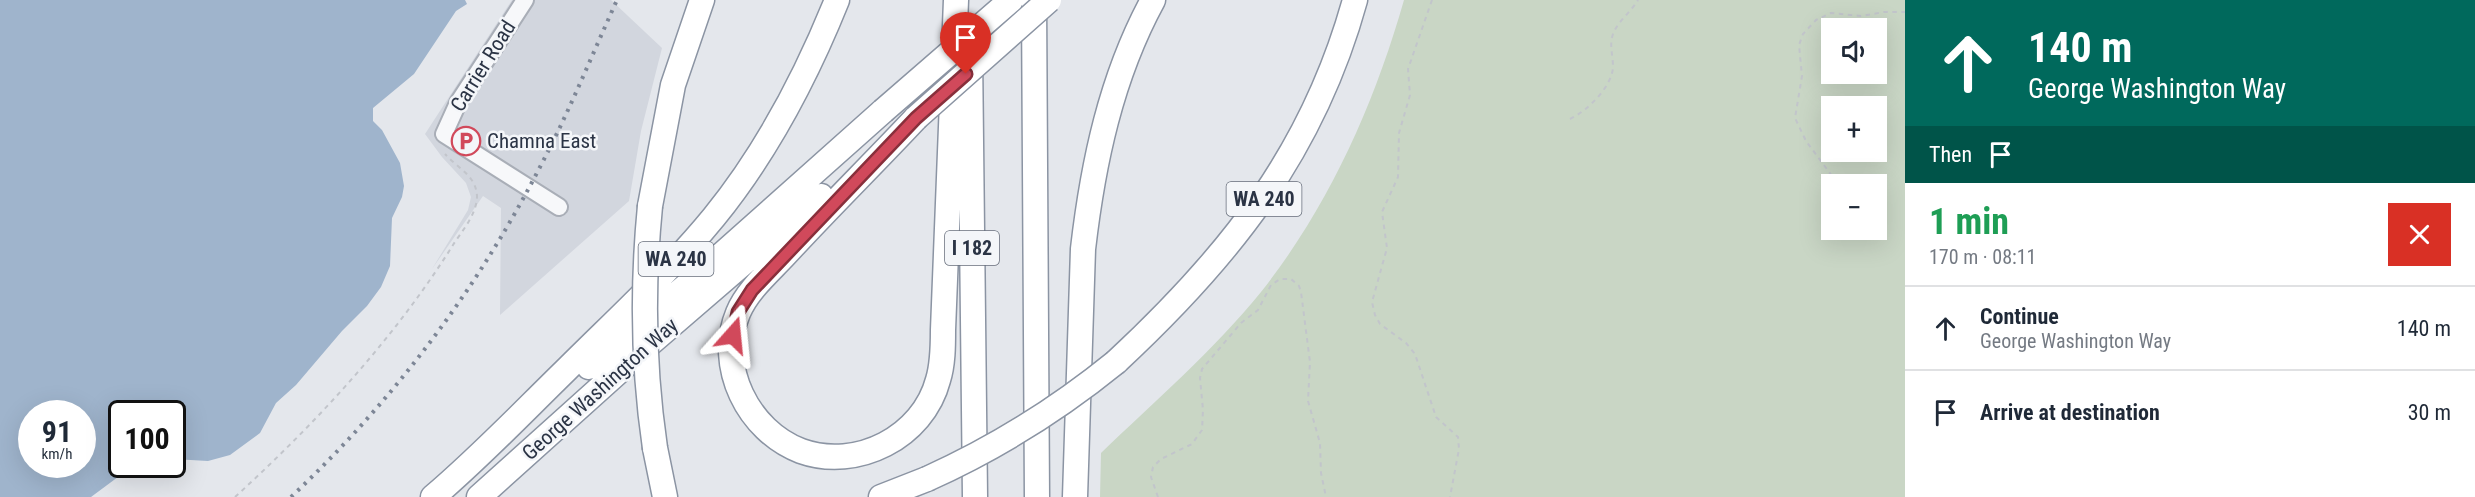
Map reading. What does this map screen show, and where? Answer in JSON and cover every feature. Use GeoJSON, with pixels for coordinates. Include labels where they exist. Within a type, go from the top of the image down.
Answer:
{"type":"FeatureCollection","features":[{"type":"Feature","properties":{"kind":"highway"},"geometry":{"type":"LineString","coordinates":[[665,497],[655,448],[646,371],[643,311],[650,206],[673,85],[702,0]]}},
{"type":"Feature","properties":{"kind":"highway","name":"WA 240"},"geometry":{"type":"LineString","coordinates":[[433,497],[458,476],[652,284],[714,216],[747,172],[780,121],[825,31],[837,0]]}},
{"type":"Feature","properties":{"kind":"highway"},"geometry":{"type":"LineString","coordinates":[[916,118],[752,290],[738,312],[733,335],[732,362],[735,381],[755,417],[769,431],[801,451],[845,456],[880,448],[913,424],[926,408],[938,381],[944,330],[956,0]]}},
{"type":"Feature","properties":{"kind":"highway","name":"I 182"},"geometry":{"type":"LineString","coordinates":[[970,0],[975,497]]}},
{"type":"Feature","properties":{"kind":"highway","name":"George Washington Way"},"geometry":{"type":"LineString","coordinates":[[458,476],[691,282],[1011,0]]}},
{"type":"Feature","properties":{"kind":"highway"},"geometry":{"type":"LineString","coordinates":[[1034,0],[1037,497]]}},
{"type":"Feature","properties":{"kind":"highway","name":"George Washington Way"},"geometry":{"type":"LineString","coordinates":[[479,497],[647,346],[916,118],[1049,0]]}},
{"type":"Feature","properties":{"kind":"highway"},"geometry":{"type":"LineString","coordinates":[[1075,497],[1083,249],[1087,210],[1103,127],[1110,104],[1128,53],[1153,0]]}},
{"type":"Feature","properties":{"kind":"highway","name":"WA 240"},"geometry":{"type":"LineString","coordinates":[[881,497],[927,479],[994,446],[1036,422],[1116,362],[1177,303],[1231,243],[1278,178],[1309,122],[1327,83],[1355,0]]}},
{"type":"Feature","properties":{"kind":"street","name":"Carrier Road"},"geometry":{"type":"LineString","coordinates":[[444,134],[458,103],[525,0]]}},
{"type":"Feature","properties":{"kind":"street"},"geometry":{"type":"LineString","coordinates":[[444,134],[559,207]]}},
{"type":"Feature","properties":{"kind":"path"},"geometry":{"type":"LineString","coordinates":[[1432,0],[1408,69],[1410,94],[1399,133],[1398,177],[1382,212],[1387,248],[1372,302],[1380,324],[1406,343],[1415,354],[1436,417],[1458,437],[1459,448],[1449,497]]}},
{"type":"Feature","properties":{"kind":"path"},"geometry":{"type":"LineString","coordinates":[[1570,119],[1591,106],[1609,80],[1613,69],[1611,45],[1614,33],[1638,0]]}},
{"type":"Feature","properties":{"kind":"path"},"geometry":{"type":"LineString","coordinates":[[1831,174],[1806,141],[1795,118],[1802,76],[1798,45],[1803,34],[1816,20],[1831,13],[1861,16],[1884,12],[1905,12]]}},
{"type":"Feature","properties":{"kind":"path"},"geometry":{"type":"LineString","coordinates":[[235,497],[284,452],[391,330],[425,288],[468,221],[476,203],[474,185],[467,174],[445,153],[444,134]]}},
{"type":"Feature","properties":{"kind":"path"},"geometry":{"type":"LineString","coordinates":[[1158,497],[1151,477],[1153,467],[1161,459],[1192,444],[1202,430],[1200,378],[1204,364],[1242,323],[1258,310],[1271,285],[1287,279],[1295,282],[1301,292],[1310,362],[1308,401],[1320,443],[1321,473],[1326,497]]}},
{"type":"Feature","properties":{"kind":"shaded area"},"geometry":{"type":"Polygon","coordinates":[[[512,0],[611,0],[662,48],[641,131],[629,201],[500,315],[501,208],[483,196],[432,269],[468,210],[471,197],[466,183],[425,134],[512,0]]]}},
{"type":"Feature","properties":{"kind":"green space"},"geometry":{"type":"Polygon","coordinates":[[[1404,0],[1905,0],[1905,497],[1100,497],[1101,453],[1223,335],[1261,292],[1308,225],[1328,190],[1364,116],[1404,0]]]}},
{"type":"Feature","properties":{"kind":"water"},"geometry":{"type":"Polygon","coordinates":[[[0,0],[465,0],[467,4],[456,11],[414,74],[373,108],[373,121],[382,130],[400,163],[404,186],[402,197],[392,218],[390,266],[381,287],[367,306],[342,331],[296,385],[276,403],[260,433],[230,455],[208,461],[186,460],[186,400],[108,400],[108,478],[117,478],[91,497],[0,497],[0,0]]]}},
{"type":"Feature","properties":{"kind":"railway"},"geometry":{"type":"LineString","coordinates":[[291,497],[364,422],[398,383],[461,300],[516,211],[551,145],[617,0]]}},
{"type":"Feature","properties":{"kind":"place","name":"Chamna East"},"geometry":{"type":"Point","coordinates":[466,141]}},
{"type":"Feature","properties":{"kind":"route"},"geometry":{"type":"LineString","coordinates":[[733,335],[738,312],[752,290],[916,118],[966,74]]}}]}
